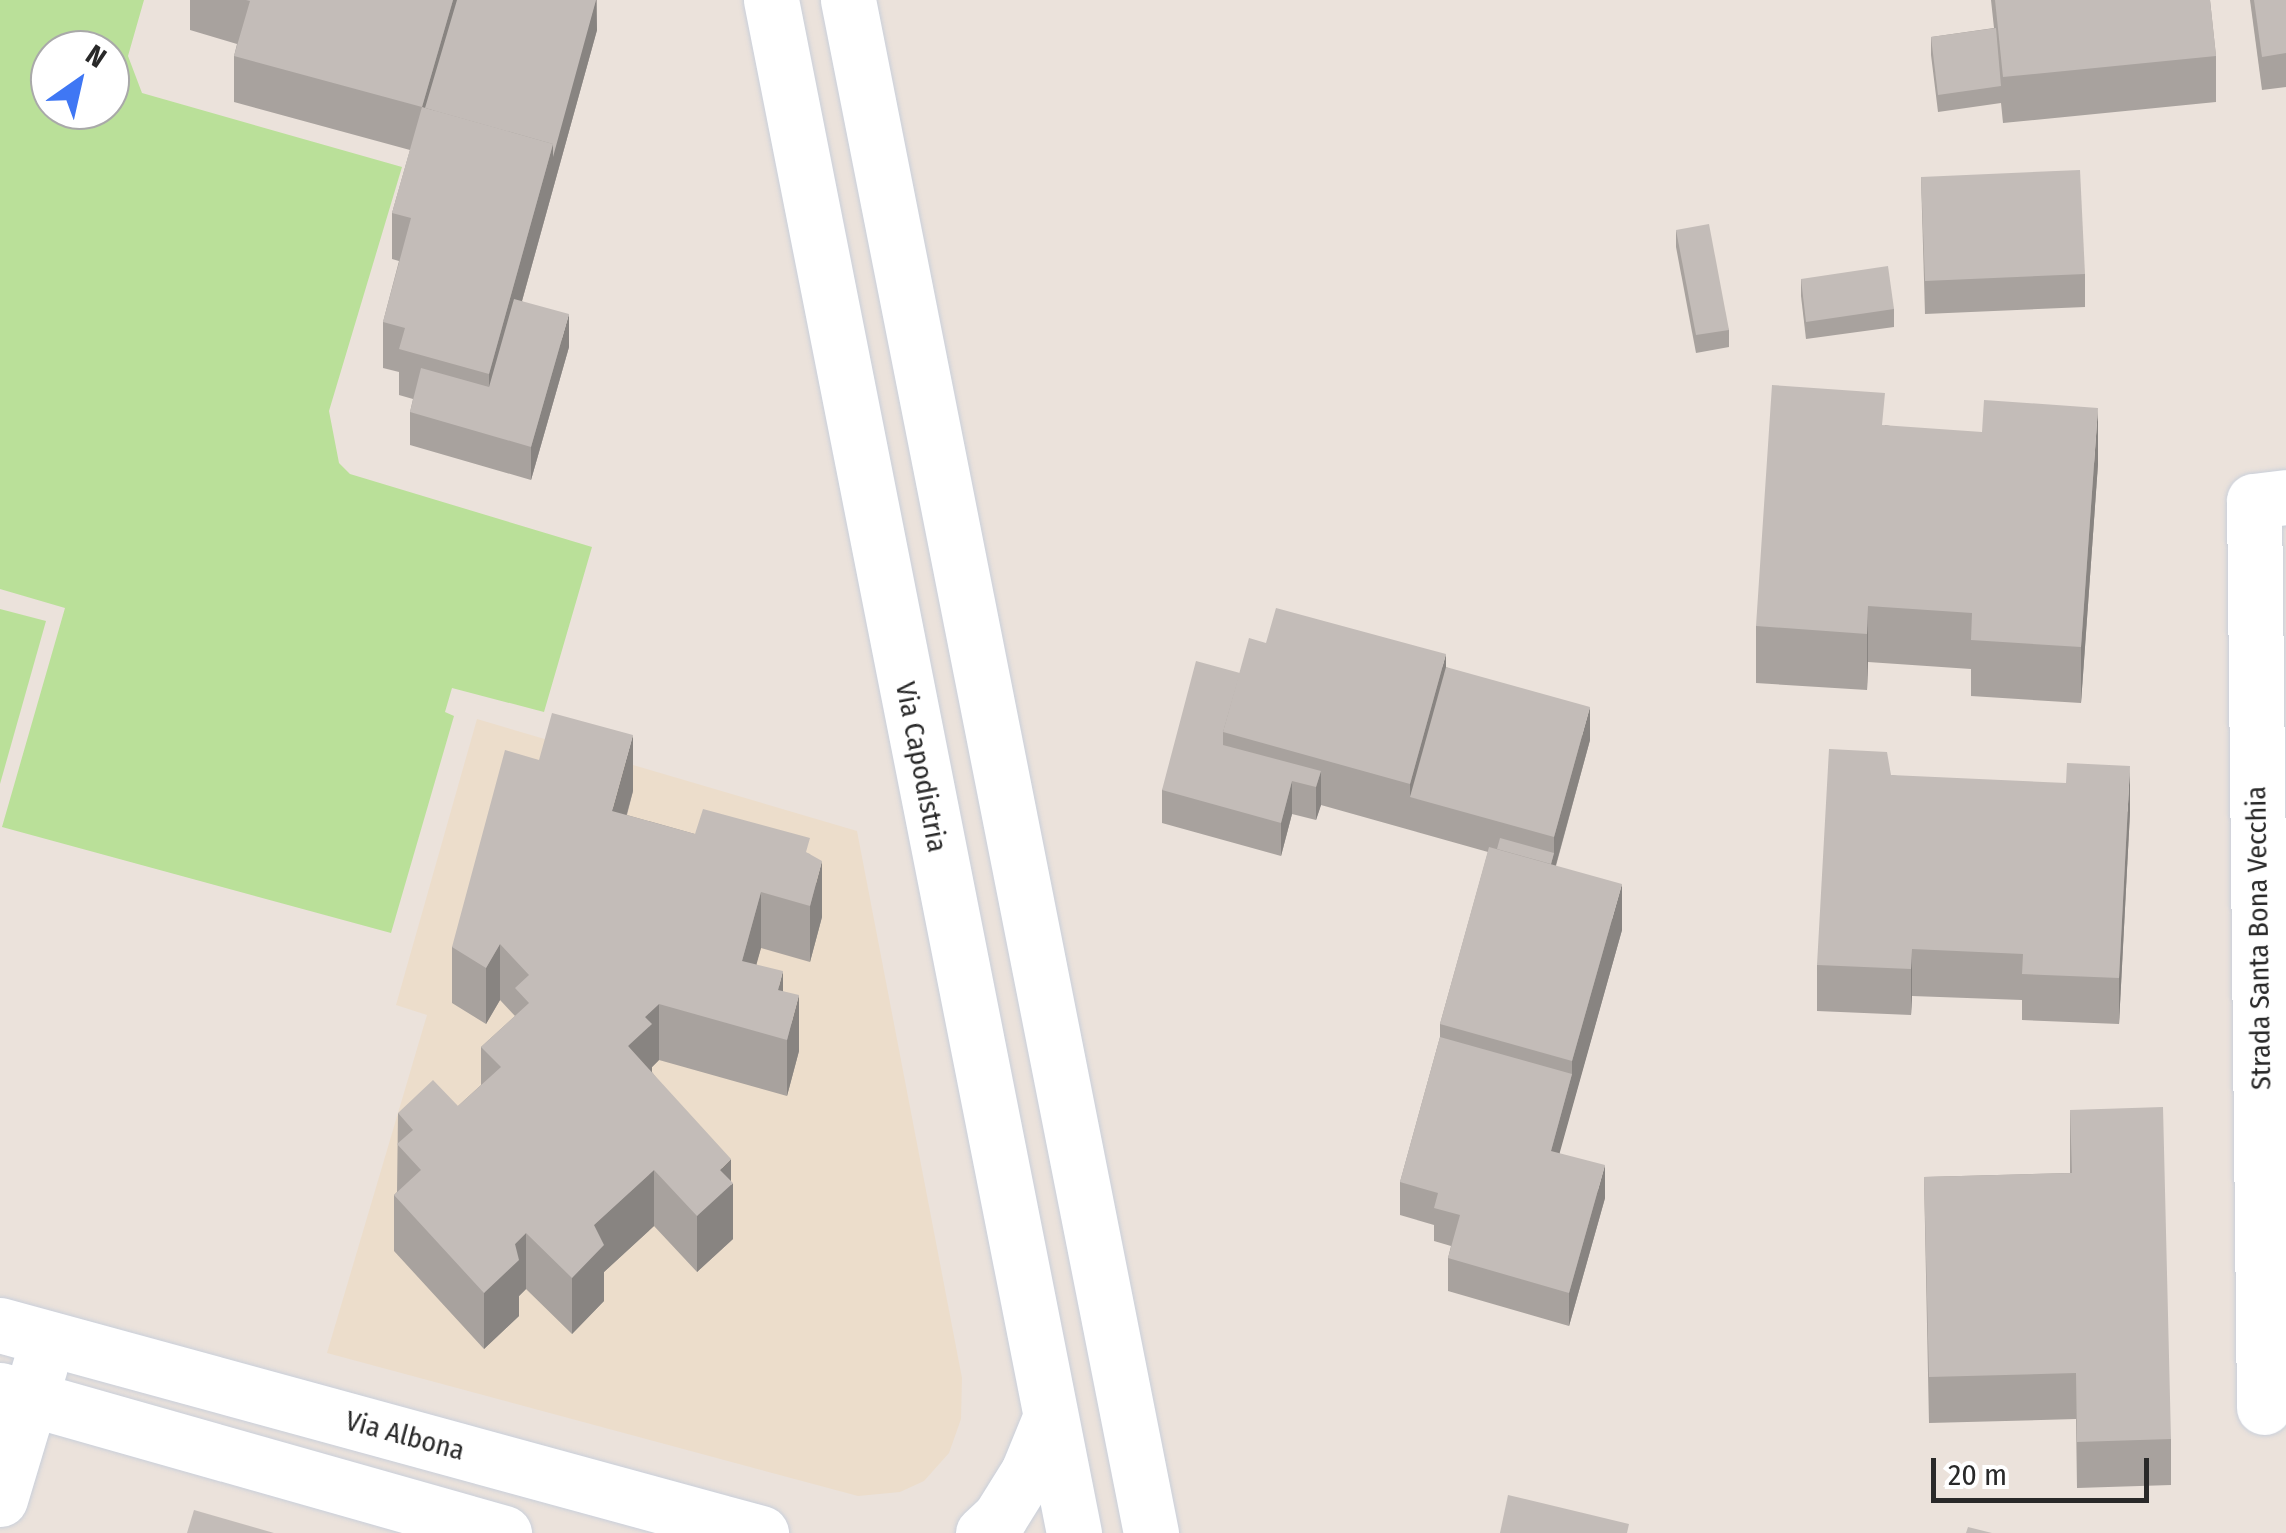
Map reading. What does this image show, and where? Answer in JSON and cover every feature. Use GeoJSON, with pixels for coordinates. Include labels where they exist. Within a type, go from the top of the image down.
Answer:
{"type":"FeatureCollection","features":[{"type":"Feature","properties":{"kind":"street","name":"Via Capodistria"},"geometry":{"type":"LineString","coordinates":[[771,0],[1074,1533]]}},
{"type":"Feature","properties":{"kind":"street"},"geometry":{"type":"LineString","coordinates":[[848,0],[1150,1533]]}},
{"type":"Feature","properties":{"kind":"street","name":"Strada Santa Bona Vecchia"},"geometry":{"type":"LineString","coordinates":[[2264,1407],[2254,500],[2286,496]]}},
{"type":"Feature","properties":{"kind":"street","name":"Via Albona"},"geometry":{"type":"LineString","coordinates":[[0,1499],[24,1332],[762,1533]]}},
{"type":"Feature","properties":{"kind":"street"},"geometry":{"type":"LineString","coordinates":[[15,1394],[504,1533]]}},
{"type":"Feature","properties":{"kind":"street"},"geometry":{"type":"LineString","coordinates":[[982,1533],[1000,1517],[1028,1472],[1050,1418]]}},
{"type":"Feature","properties":{"kind":"shaded area"},"geometry":{"type":"Polygon","coordinates":[[[477,719],[857,831],[962,1378],[961,1419],[949,1453],[924,1481],[900,1492],[858,1496],[327,1353],[427,1015],[396,1005],[477,719]]]}},
{"type":"Feature","properties":{"kind":"green space"},"geometry":{"type":"Polygon","coordinates":[[[0,0],[144,0],[130,49],[130,30],[30,30],[30,130],[130,130],[130,61],[142,93],[402,167],[329,411],[339,463],[350,474],[592,547],[544,712],[452,688],[445,712],[454,716],[391,933],[2,827],[65,608],[0,589],[0,0]]]}},
{"type":"Feature","properties":{"kind":"green space"},"geometry":{"type":"Polygon","coordinates":[[[0,609],[46,621],[0,784],[0,609]]]}},
{"type":"Feature","properties":{"kind":"building"},"geometry":{"type":"Polygon","coordinates":[[[246,0],[453,0],[422,107],[234,56],[250,1],[246,0]]]}},
{"type":"Feature","properties":{"kind":"building"},"geometry":{"type":"Polygon","coordinates":[[[457,0],[596,0],[553,157],[553,144],[425,108],[457,0]]]}},
{"type":"Feature","properties":{"kind":"building"},"geometry":{"type":"Polygon","coordinates":[[[1995,0],[2210,0],[2216,56],[2003,77],[1995,0]]]}},
{"type":"Feature","properties":{"kind":"building"},"geometry":{"type":"Polygon","coordinates":[[[2254,0],[2286,0],[2286,53],[2262,57],[2254,0]]]}},
{"type":"Feature","properties":{"kind":"building"},"geometry":{"type":"Polygon","coordinates":[[[1996,28],[2001,86],[1938,95],[1931,37],[1996,28]]]}},
{"type":"Feature","properties":{"kind":"building"},"geometry":{"type":"Polygon","coordinates":[[[422,107],[553,144],[489,374],[399,349],[405,328],[383,322],[411,218],[392,213],[422,107]]]}},
{"type":"Feature","properties":{"kind":"building"},"geometry":{"type":"Polygon","coordinates":[[[2080,170],[2085,274],[1925,281],[1921,177],[2080,170]]]}},
{"type":"Feature","properties":{"kind":"building"},"geometry":{"type":"Polygon","coordinates":[[[1709,224],[1729,330],[1696,335],[1676,230],[1709,224]]]}},
{"type":"Feature","properties":{"kind":"building"},"geometry":{"type":"Polygon","coordinates":[[[1888,266],[1894,309],[1806,322],[1801,279],[1888,266]]]}},
{"type":"Feature","properties":{"kind":"building"},"geometry":{"type":"Polygon","coordinates":[[[514,299],[569,314],[531,447],[410,412],[421,368],[489,387],[514,299]]]}},
{"type":"Feature","properties":{"kind":"building"},"geometry":{"type":"Polygon","coordinates":[[[1772,385],[1885,393],[1882,425],[1982,432],[1984,400],[2098,408],[2081,647],[1971,640],[1972,613],[1868,606],[1867,634],[1756,626],[1772,385]]]}},
{"type":"Feature","properties":{"kind":"building"},"geometry":{"type":"Polygon","coordinates":[[[1276,608],[1446,654],[1410,784],[1223,732],[1249,638],[1266,643],[1276,608]]]}},
{"type":"Feature","properties":{"kind":"building"},"geometry":{"type":"Polygon","coordinates":[[[1196,661],[1240,673],[1223,745],[1321,771],[1316,787],[1292,781],[1281,823],[1162,790],[1196,661]]]}},
{"type":"Feature","properties":{"kind":"building"},"geometry":{"type":"Polygon","coordinates":[[[1446,667],[1590,707],[1554,837],[1410,797],[1446,667]]]}},
{"type":"Feature","properties":{"kind":"building"},"geometry":{"type":"Polygon","coordinates":[[[552,713],[633,735],[612,811],[695,834],[703,809],[810,838],[806,852],[822,861],[810,906],[761,892],[742,961],[783,971],[778,990],[799,995],[787,1040],[659,1004],[645,1017],[652,1024],[628,1046],[731,1159],[720,1170],[733,1183],[697,1216],[654,1170],[594,1225],[604,1245],[572,1278],[526,1233],[515,1244],[519,1260],[484,1293],[394,1195],[421,1170],[397,1144],[413,1130],[398,1113],[433,1080],[458,1106],[501,1067],[481,1047],[529,1003],[515,988],[529,975],[500,944],[486,968],[452,947],[505,750],[539,760],[552,713]]]}},
{"type":"Feature","properties":{"kind":"building"},"geometry":{"type":"Polygon","coordinates":[[[1829,749],[1887,752],[1891,775],[2066,783],[2067,763],[2130,766],[2119,978],[2022,974],[2023,954],[1912,949],[1911,969],[1817,965],[1829,749]]]}},
{"type":"Feature","properties":{"kind":"building"},"geometry":{"type":"Polygon","coordinates":[[[1500,838],[1554,853],[1551,864],[1497,849],[1500,838]]]}},
{"type":"Feature","properties":{"kind":"building"},"geometry":{"type":"Polygon","coordinates":[[[1489,847],[1622,884],[1572,1061],[1440,1024],[1489,847]]]}},
{"type":"Feature","properties":{"kind":"building"},"geometry":{"type":"Polygon","coordinates":[[[1440,1037],[1572,1074],[1551,1151],[1605,1165],[1569,1293],[1448,1258],[1460,1215],[1434,1208],[1438,1193],[1400,1182],[1440,1037]]]}},
{"type":"Feature","properties":{"kind":"building"},"geometry":{"type":"Polygon","coordinates":[[[2163,1107],[2171,1439],[2077,1442],[2076,1373],[1929,1377],[1924,1177],[2072,1173],[2070,1110],[2163,1107]]]}},
{"type":"Feature","properties":{"kind":"building"},"geometry":{"type":"Polygon","coordinates":[[[1508,1495],[1629,1524],[1627,1533],[1500,1533],[1508,1495]]]}},
{"type":"Feature","properties":{"kind":"building"},"geometry":{"type":"Polygon","coordinates":[[[194,1510],[274,1533],[187,1533],[194,1510]]]}},
{"type":"Feature","properties":{"kind":"building"},"geometry":{"type":"Polygon","coordinates":[[[1968,1527],[1992,1533],[1966,1533],[1968,1527]]]}}]}
